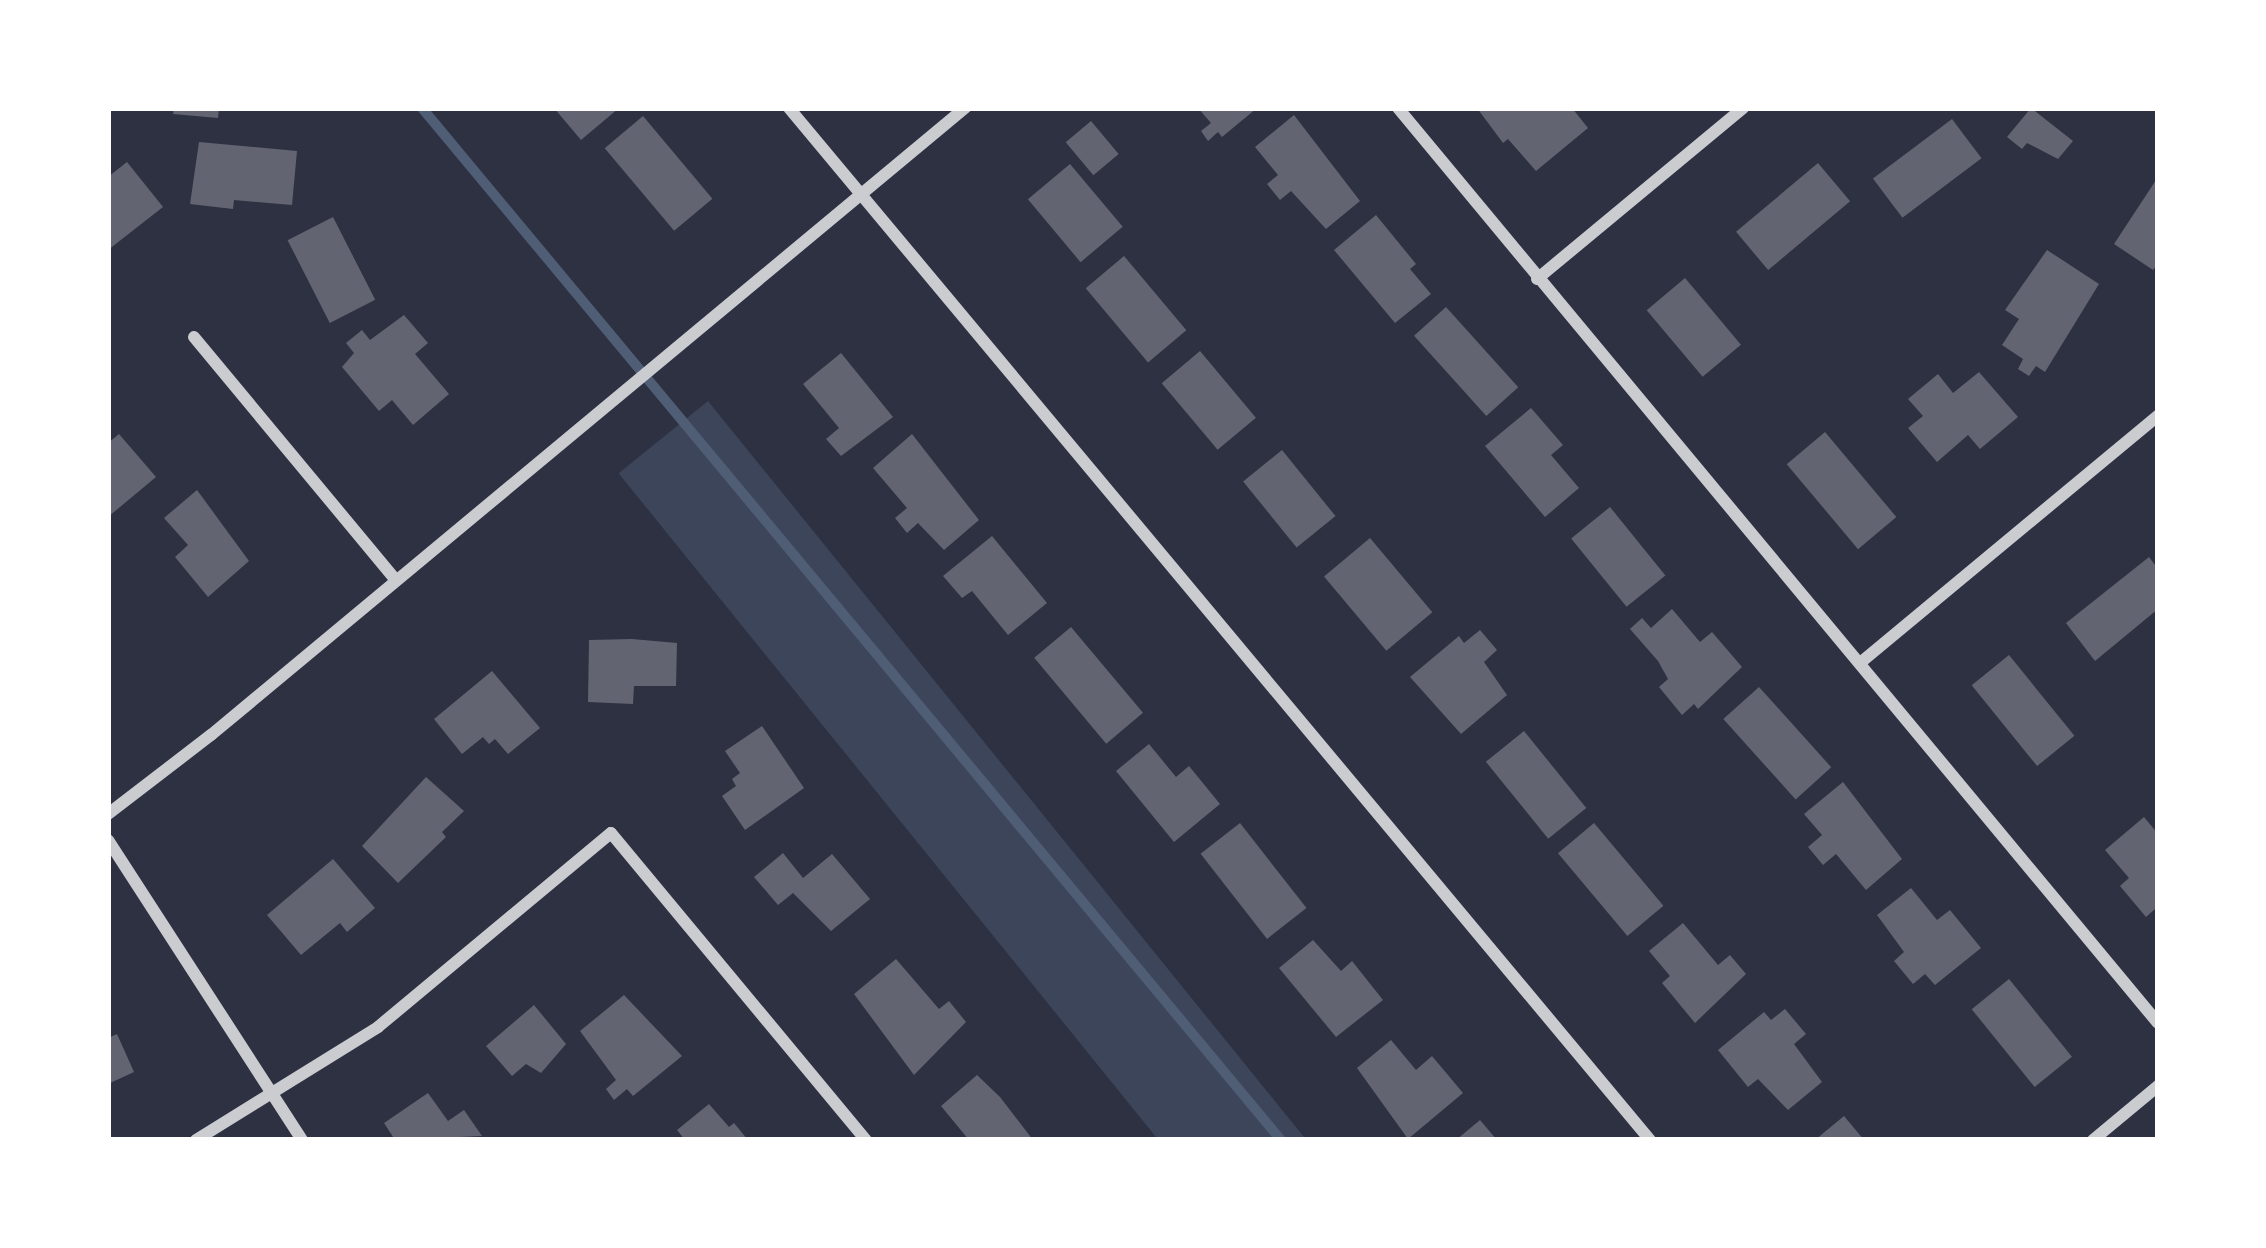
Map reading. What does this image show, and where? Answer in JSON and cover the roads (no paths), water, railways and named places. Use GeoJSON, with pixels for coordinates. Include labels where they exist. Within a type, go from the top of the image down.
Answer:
{"type":"FeatureCollection","features":[{"type":"Feature","properties":{"kind":"street"},"geometry":{"type":"LineString","coordinates":[[789,108],[1650,1140]]}},
{"type":"Feature","properties":{"kind":"street"},"geometry":{"type":"LineString","coordinates":[[108,814],[211,735],[965,108]]}},
{"type":"Feature","properties":{"kind":"street"},"geometry":{"type":"LineString","coordinates":[[1398,108],[2158,1023]]}},
{"type":"Feature","properties":{"kind":"street"},"geometry":{"type":"LineString","coordinates":[[1537,279],[1742,108]]}},
{"type":"Feature","properties":{"kind":"street"},"geometry":{"type":"LineString","coordinates":[[194,337],[395,579]]}},
{"type":"Feature","properties":{"kind":"street"},"geometry":{"type":"LineString","coordinates":[[1860,663],[2158,416]]}},
{"type":"Feature","properties":{"kind":"street"},"geometry":{"type":"LineString","coordinates":[[196,1140],[378,1027],[611,833],[866,1140]]}},
{"type":"Feature","properties":{"kind":"street"},"geometry":{"type":"LineString","coordinates":[[108,840],[302,1140]]}},
{"type":"Feature","properties":{"kind":"street"},"geometry":{"type":"LineString","coordinates":[[2093,1140],[2158,1086]]}},
{"type":"Feature","properties":{"kind":"waterway"},"geometry":{"type":"LineString","coordinates":[[422,108],[1281,1140]]}}]}
